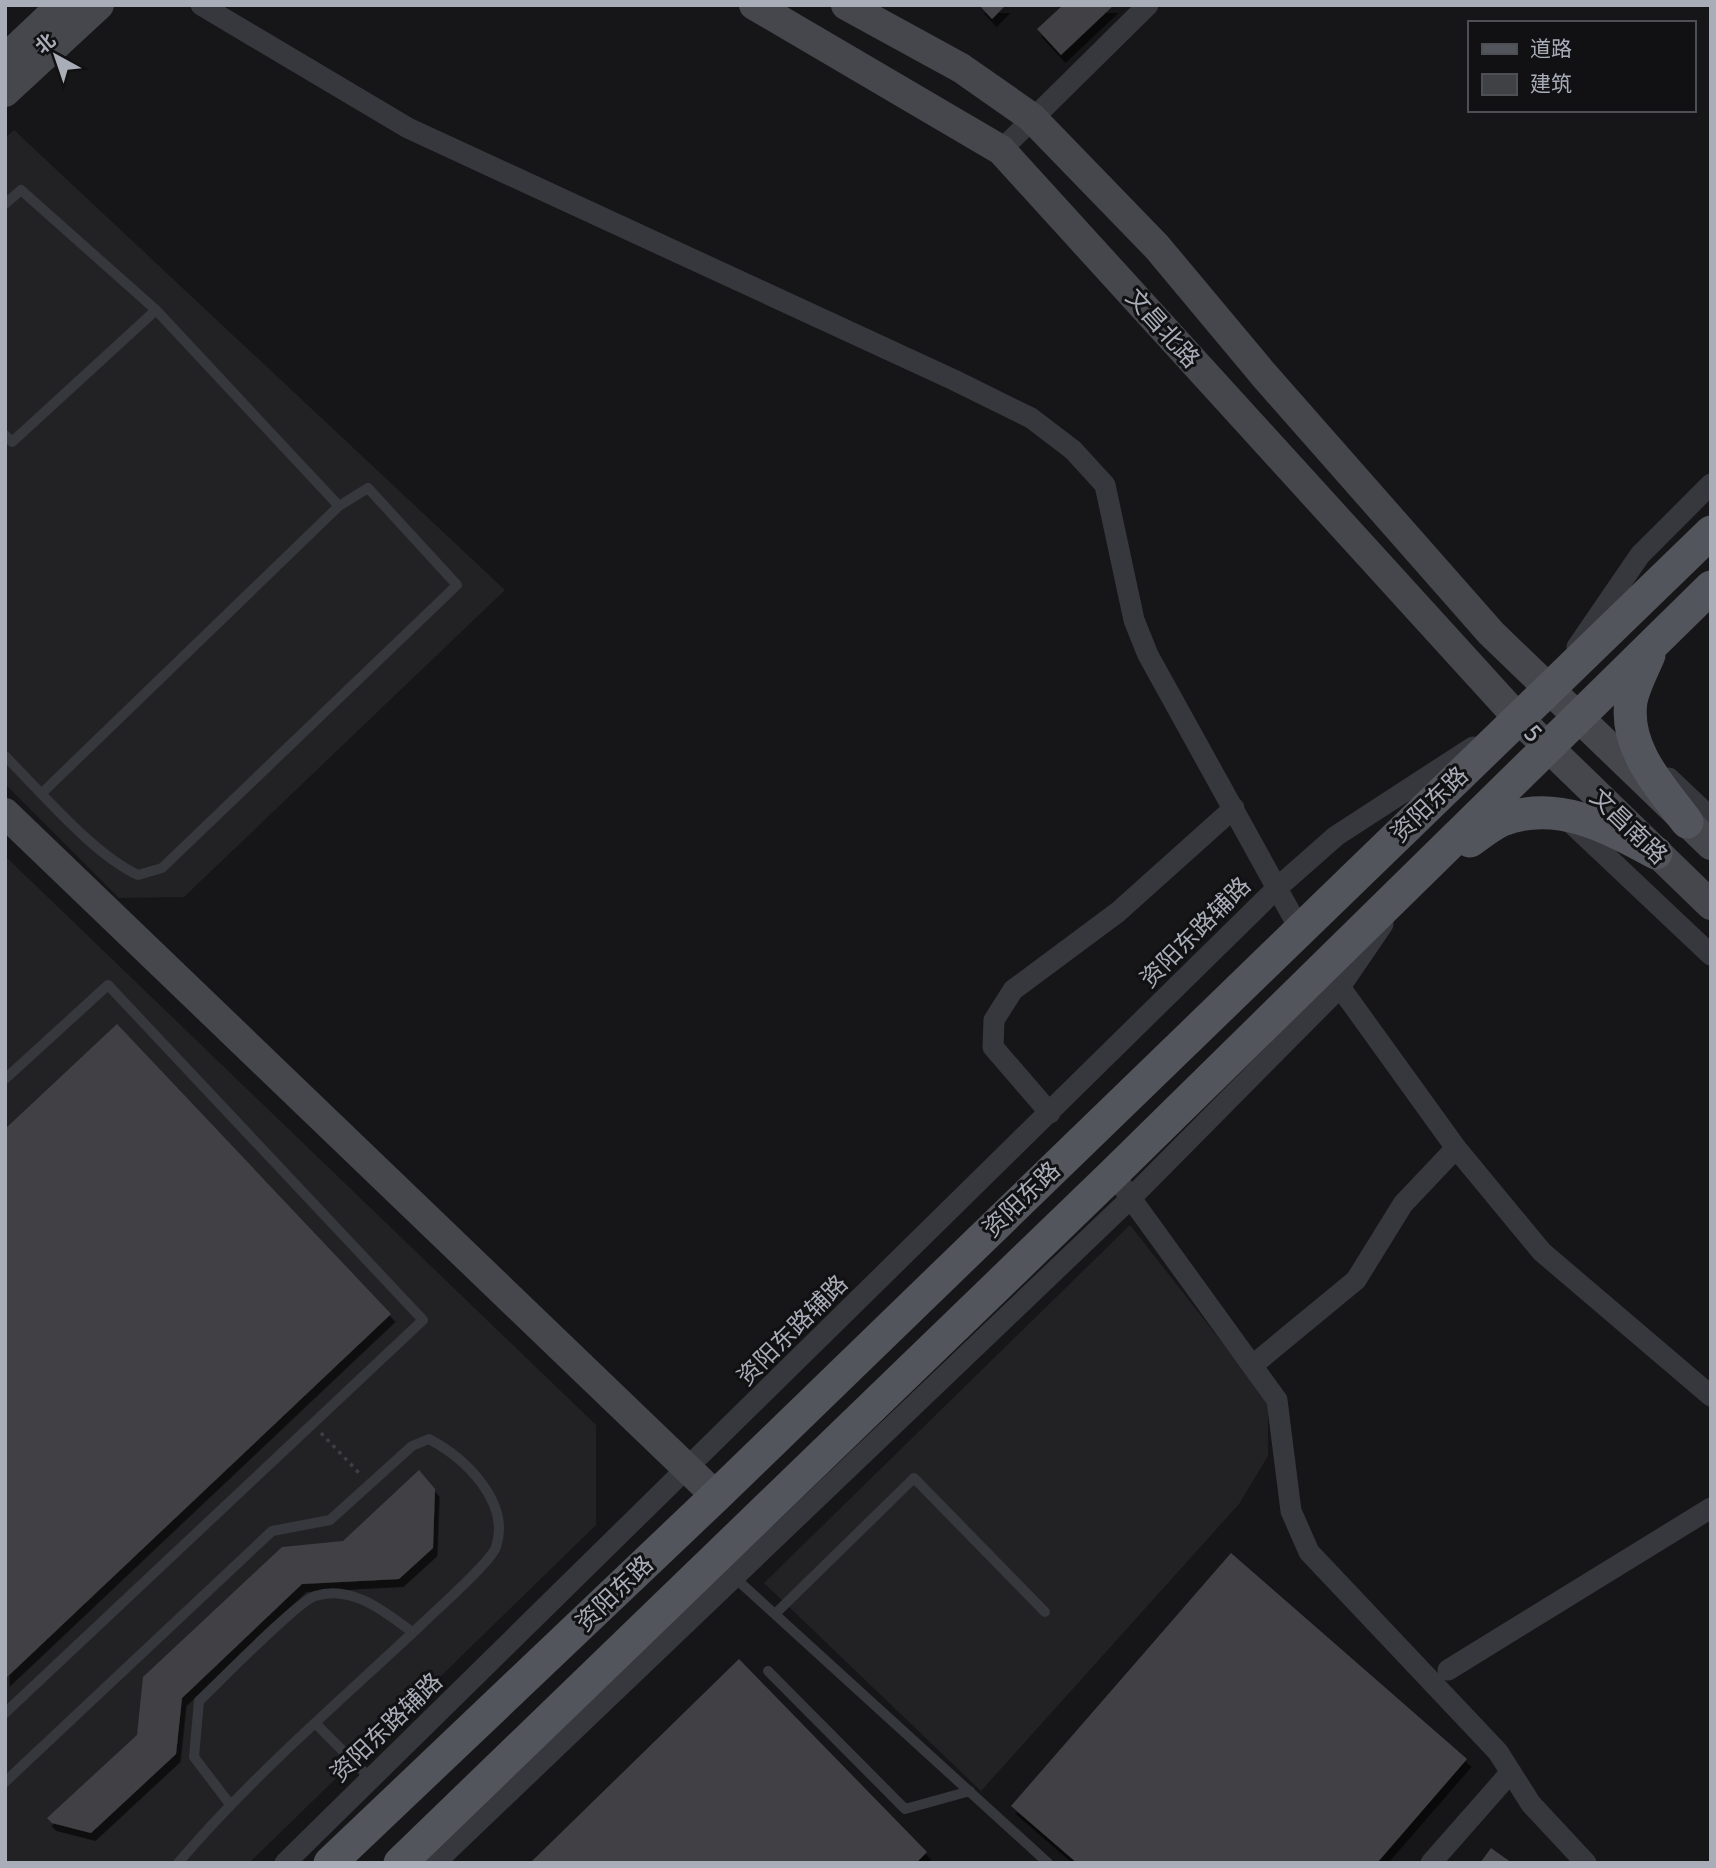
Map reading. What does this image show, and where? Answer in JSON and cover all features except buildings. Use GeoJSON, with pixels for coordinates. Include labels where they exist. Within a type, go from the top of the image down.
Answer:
{"type":"FeatureCollection","features":[{"type":"Feature","properties":{"kind":"main road"},"geometry":{"type":"LineString","coordinates":[[5,59],[62,5]]}},
{"type":"Feature","properties":{"kind":"main road"},"geometry":{"type":"LineString","coordinates":[[5,92],[99,5]]}},
{"type":"Feature","properties":{"kind":"main road","name":"文昌北路"},"geometry":{"type":"LineString","coordinates":[[754,5],[1001,149],[1518,718]]}},
{"type":"Feature","properties":{"kind":"main road","name":"文昌南路"},"geometry":{"type":"LineString","coordinates":[[846,5],[961,68],[1031,117],[1157,247],[1263,374],[1491,633],[1578,717],[1699,820],[1711,845]]}},
{"type":"Feature","properties":{"kind":"main road","name":"资阳东路"},"geometry":{"type":"LineString","coordinates":[[330,1863],[709,1502],[1711,532]]}},
{"type":"Feature","properties":{"kind":"main road","name":"资阳东路"},"geometry":{"type":"LineString","coordinates":[[415,1861],[1122,1186],[1333,977],[1413,880],[1711,587]]}},
{"type":"Feature","properties":{"kind":"main road"},"geometry":{"type":"LineString","coordinates":[[1653,644],[1631,701],[1633,737],[1646,767],[1699,820]]}},
{"type":"Feature","properties":{"kind":"main road","name":"5"},"geometry":{"type":"LineString","coordinates":[[1518,718],[1547,748]]}},
{"type":"Feature","properties":{"kind":"main road","name":"文昌南路"},"geometry":{"type":"LineString","coordinates":[[1547,748],[1711,905]]}},
{"type":"Feature","properties":{"kind":"main road"},"geometry":{"type":"LineString","coordinates":[[1413,880],[1500,821],[1531,812],[1561,814],[1611,828],[1656,853]]}},
{"type":"Feature","properties":{"kind":"main road"},"geometry":{"type":"LineString","coordinates":[[5,813],[709,1502]]}},
{"type":"Feature","properties":{"kind":"main road"},"geometry":{"type":"LineString","coordinates":[[5,838],[682,1476]]}},
{"type":"Feature","properties":{"kind":"street"},"geometry":{"type":"LineString","coordinates":[[201,5],[408,128],[954,380],[1031,418],[1073,450],[1105,485],[1134,620],[1148,655],[1299,928]]}},
{"type":"Feature","properties":{"kind":"street"},"geometry":{"type":"LineString","coordinates":[[1001,149],[1148,5]]}},
{"type":"Feature","properties":{"kind":"street"},"geometry":{"type":"LineString","coordinates":[[1548,689],[1640,555],[1711,484]]}},
{"type":"Feature","properties":{"kind":"street"},"geometry":{"type":"LineString","coordinates":[[1653,644],[1711,602]]}},
{"type":"Feature","properties":{"kind":"street","name":"资阳东路辅路"},"geometry":{"type":"LineString","coordinates":[[285,1863],[1278,888],[1336,836],[1518,718]]}},
{"type":"Feature","properties":{"kind":"street"},"geometry":{"type":"LineString","coordinates":[[1050,1112],[993,1046],[994,1020],[1013,990],[1118,912],[1234,808]]}},
{"type":"Feature","properties":{"kind":"street"},"geometry":{"type":"LineString","coordinates":[[1561,814],[1711,956]]}},
{"type":"Feature","properties":{"kind":"street"},"geometry":{"type":"LineString","coordinates":[[1333,977],[1456,1148],[1542,1252],[1711,1396]]}},
{"type":"Feature","properties":{"kind":"street"},"geometry":{"type":"LineString","coordinates":[[1253,1365],[1356,1280],[1403,1204],[1456,1148]]}},
{"type":"Feature","properties":{"kind":"street"},"geometry":{"type":"LineString","coordinates":[[1122,1186],[1277,1400],[1291,1511],[1310,1552],[1498,1752],[1531,1804],[1586,1863]]}},
{"type":"Feature","properties":{"kind":"street"},"geometry":{"type":"LineString","coordinates":[[1448,1670],[1711,1508]]}},
{"type":"Feature","properties":{"kind":"street"},"geometry":{"type":"LineString","coordinates":[[1431,1863],[1511,1772]]}},
{"type":"Feature","properties":{"kind":"street"},"geometry":{"type":"LineString","coordinates":[[371,1779],[394,1802]]}},
{"type":"Feature","properties":{"kind":"lane"},"geometry":{"type":"LineString","coordinates":[[5,204],[21,190],[156,310],[339,506]]}},
{"type":"Feature","properties":{"kind":"lane"},"geometry":{"type":"LineString","coordinates":[[7,442],[156,310]]}},
{"type":"Feature","properties":{"kind":"lane"},"geometry":{"type":"LineString","coordinates":[[5,756],[42,793],[116,865],[138,875],[162,868],[457,585],[368,488],[339,506],[42,793]]}},
{"type":"Feature","properties":{"kind":"lane"},"geometry":{"type":"LineString","coordinates":[[5,1079],[108,985],[423,1320],[5,1713]]}},
{"type":"Feature","properties":{"kind":"lane"},"geometry":{"type":"LineString","coordinates":[[5,1782],[272,1531],[330,1520],[412,1446],[429,1439],[446,1448],[489,1493],[500,1520],[495,1550],[412,1632],[229,1803],[178,1863]]}},
{"type":"Feature","properties":{"kind":"lane"},"geometry":{"type":"LineString","coordinates":[[775,1614],[914,1478],[1045,1612]]}},
{"type":"Feature","properties":{"kind":"lane"},"geometry":{"type":"LineString","coordinates":[[725,1567],[1048,1863]]}},
{"type":"Feature","properties":{"kind":"lane"},"geometry":{"type":"LineString","coordinates":[[229,1803],[194,1757],[199,1701],[276,1628],[314,1596],[344,1595],[375,1604],[412,1632]]}},
{"type":"Feature","properties":{"kind":"lane"},"geometry":{"type":"LineString","coordinates":[[768,1671],[905,1809],[970,1791]]}},
{"type":"Feature","properties":{"kind":"lane"},"geometry":{"type":"LineString","coordinates":[[315,1723],[371,1779]]}},
{"type":"Feature","properties":{"kind":"path"},"geometry":{"type":"LineString","coordinates":[[312,1424],[370,1485]]}},
{"type":"Feature","properties":{"kind":"shaded area"},"geometry":{"type":"Polygon","coordinates":[[[14,130],[505,590],[184,897],[119,898],[5,784],[5,138],[14,130]]]}},
{"type":"Feature","properties":{"kind":"shaded area"},"geometry":{"type":"Polygon","coordinates":[[[5,856],[596,1425],[596,1525],[249,1863],[5,1863],[5,856]]]}},
{"type":"Feature","properties":{"kind":"shaded area"},"geometry":{"type":"Polygon","coordinates":[[[1130,1225],[1268,1401],[1268,1456],[1239,1504],[981,1791],[764,1583],[1130,1225]]]}}]}
